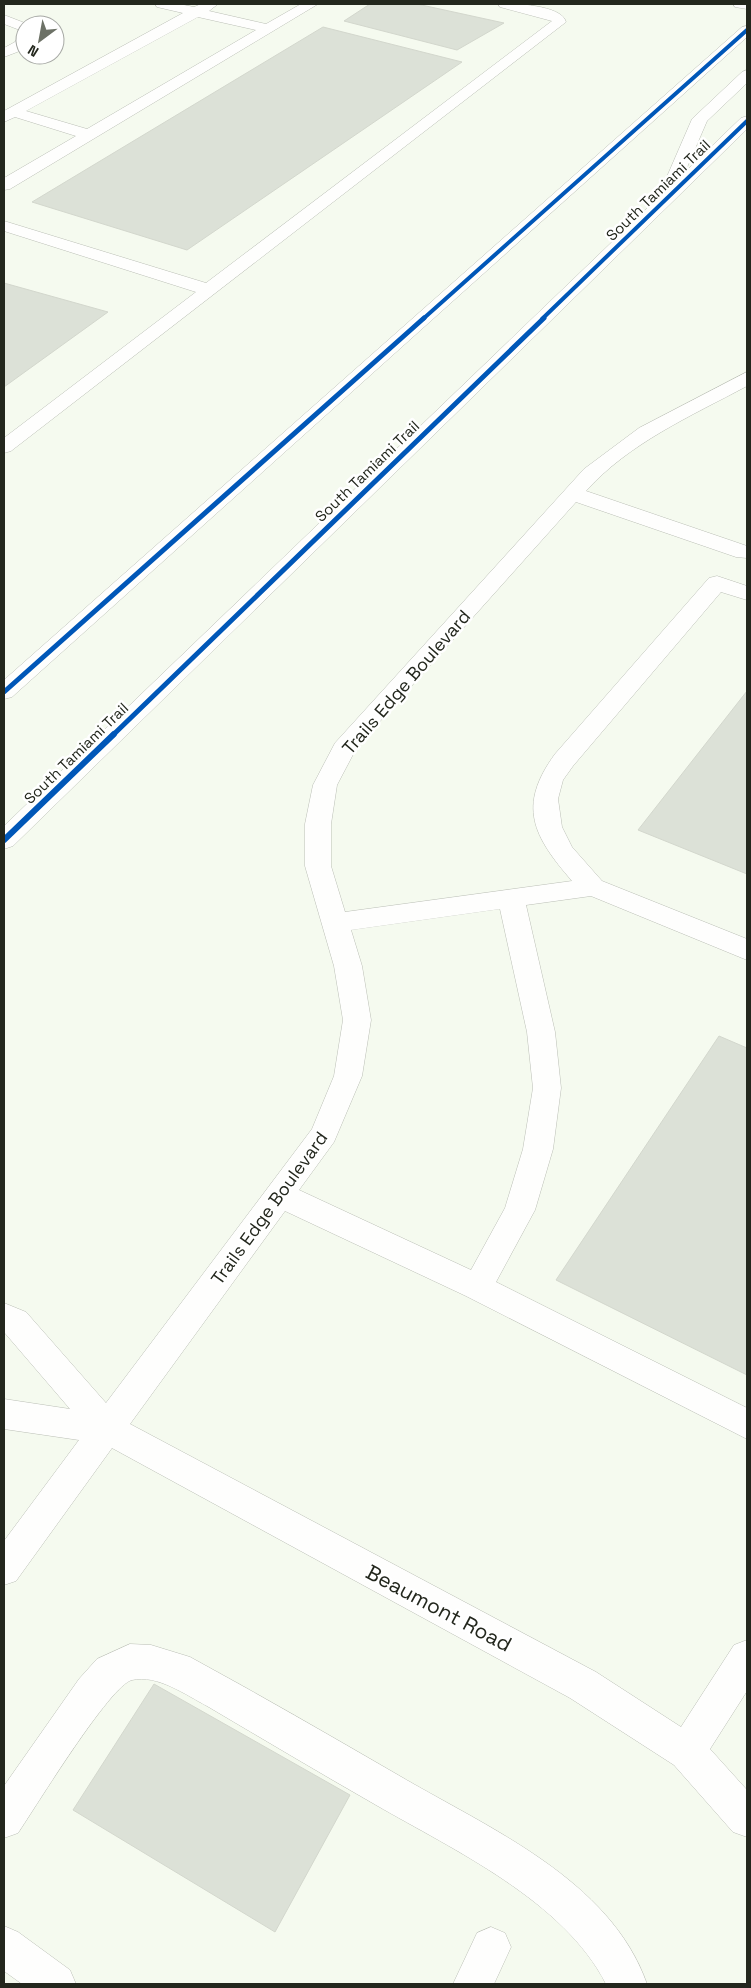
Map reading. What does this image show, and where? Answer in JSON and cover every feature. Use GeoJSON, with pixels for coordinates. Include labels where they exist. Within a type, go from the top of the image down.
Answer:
{"type":"FeatureCollection","features":[{"type":"Feature","properties":{"kind":"main road"},"geometry":{"type":"LineString","coordinates":[[162,4],[268,29]]}},
{"type":"Feature","properties":{"kind":"main road"},"geometry":{"type":"LineString","coordinates":[[8,115],[211,4]]}},
{"type":"Feature","properties":{"kind":"main road"},"geometry":{"type":"LineString","coordinates":[[4,184],[311,4]]}},
{"type":"Feature","properties":{"kind":"main road"},"geometry":{"type":"LineString","coordinates":[[7,441],[209,290],[558,22],[558,18],[552,15],[505,4]]}},
{"type":"Feature","properties":{"kind":"main road"},"geometry":{"type":"LineString","coordinates":[[740,4],[747,5]]}},
{"type":"Feature","properties":{"kind":"main road"},"geometry":{"type":"LineString","coordinates":[[4,692],[747,30]]}},
{"type":"Feature","properties":{"kind":"main road"},"geometry":{"type":"LineString","coordinates":[[664,200],[700,119],[747,75]]}},
{"type":"Feature","properties":{"kind":"main road"},"geometry":{"type":"LineString","coordinates":[[8,115],[89,135]]}},
{"type":"Feature","properties":{"kind":"main road","name":"South Tamiami Trail"},"geometry":{"type":"LineString","coordinates":[[4,840],[747,121]]}},
{"type":"Feature","properties":{"kind":"main road"},"geometry":{"type":"LineString","coordinates":[[4,226],[209,290]]}},
{"type":"Feature","properties":{"kind":"main road","name":"Trails Edge Boulevard"},"geometry":{"type":"LineString","coordinates":[[4,1569],[324,1134],[348,1076],[357,1020],[348,966],[318,866],[318,824],[325,785],[347,743],[591,473],[646,432],[747,378]]}},
{"type":"Feature","properties":{"kind":"main road"},"geometry":{"type":"LineString","coordinates":[[573,494],[745,549],[564,760],[549,782],[545,804],[549,830],[564,856],[593,887],[747,950]]}},
{"type":"Feature","properties":{"kind":"main road"},"geometry":{"type":"LineString","coordinates":[[717,583],[747,593]]}},
{"type":"Feature","properties":{"kind":"main road"},"geometry":{"type":"LineString","coordinates":[[335,923],[593,887]]}},
{"type":"Feature","properties":{"kind":"main road"},"geometry":{"type":"LineString","coordinates":[[477,1287],[520,1210],[538,1149],[547,1088],[541,1032],[511,898]]}},
{"type":"Feature","properties":{"kind":"main road"},"geometry":{"type":"LineString","coordinates":[[280,1195],[477,1287],[747,1424]]}},
{"type":"Feature","properties":{"kind":"main road","name":"Beaumont Road"},"geometry":{"type":"LineString","coordinates":[[4,1316],[15,1322],[108,1429]]}},
{"type":"Feature","properties":{"kind":"main road","name":"Beaumont Road"},"geometry":{"type":"LineString","coordinates":[[4,1414],[108,1429],[583,1685],[687,1752],[747,1818]]}},
{"type":"Feature","properties":{"kind":"main road"},"geometry":{"type":"LineString","coordinates":[[687,1752],[747,1658]]}},
{"type":"Feature","properties":{"kind":"main road"},"geometry":{"type":"LineString","coordinates":[[4,1819],[92,1692],[110,1672],[130,1662],[151,1663],[177,1670],[220,1692],[474,1841],[540,1882],[575,1911],[607,1947],[627,1984]]}},
{"type":"Feature","properties":{"kind":"main road"},"geometry":{"type":"LineString","coordinates":[[4,1946],[56,1984]]}},
{"type":"Feature","properties":{"kind":"main road"},"geometry":{"type":"LineString","coordinates":[[473,1984],[491,1947]]}},
{"type":"Feature","properties":{"kind":"building"},"geometry":{"type":"Polygon","coordinates":[[[370,4],[417,4],[504,23],[457,50],[344,21],[370,4]]]}},
{"type":"Feature","properties":{"kind":"building"},"geometry":{"type":"Polygon","coordinates":[[[323,27],[462,62],[187,250],[32,202],[323,27]]]}},
{"type":"Feature","properties":{"kind":"building"},"geometry":{"type":"Polygon","coordinates":[[[4,283],[108,312],[4,387],[4,283]]]}},
{"type":"Feature","properties":{"kind":"building"},"geometry":{"type":"Polygon","coordinates":[[[747,691],[747,874],[638,830],[747,691]]]}},
{"type":"Feature","properties":{"kind":"building"},"geometry":{"type":"Polygon","coordinates":[[[719,1036],[747,1048],[747,1375],[556,1280],[719,1036]]]}},
{"type":"Feature","properties":{"kind":"building"},"geometry":{"type":"Polygon","coordinates":[[[154,1684],[350,1795],[275,1932],[73,1810],[154,1684]]]}},
{"type":"Feature","properties":{"kind":"cycle path"},"geometry":{"type":"LineString","coordinates":[[4,692],[747,30]]}},
{"type":"Feature","properties":{"kind":"cycle path"},"geometry":{"type":"LineString","coordinates":[[4,840],[747,121]]}}]}
